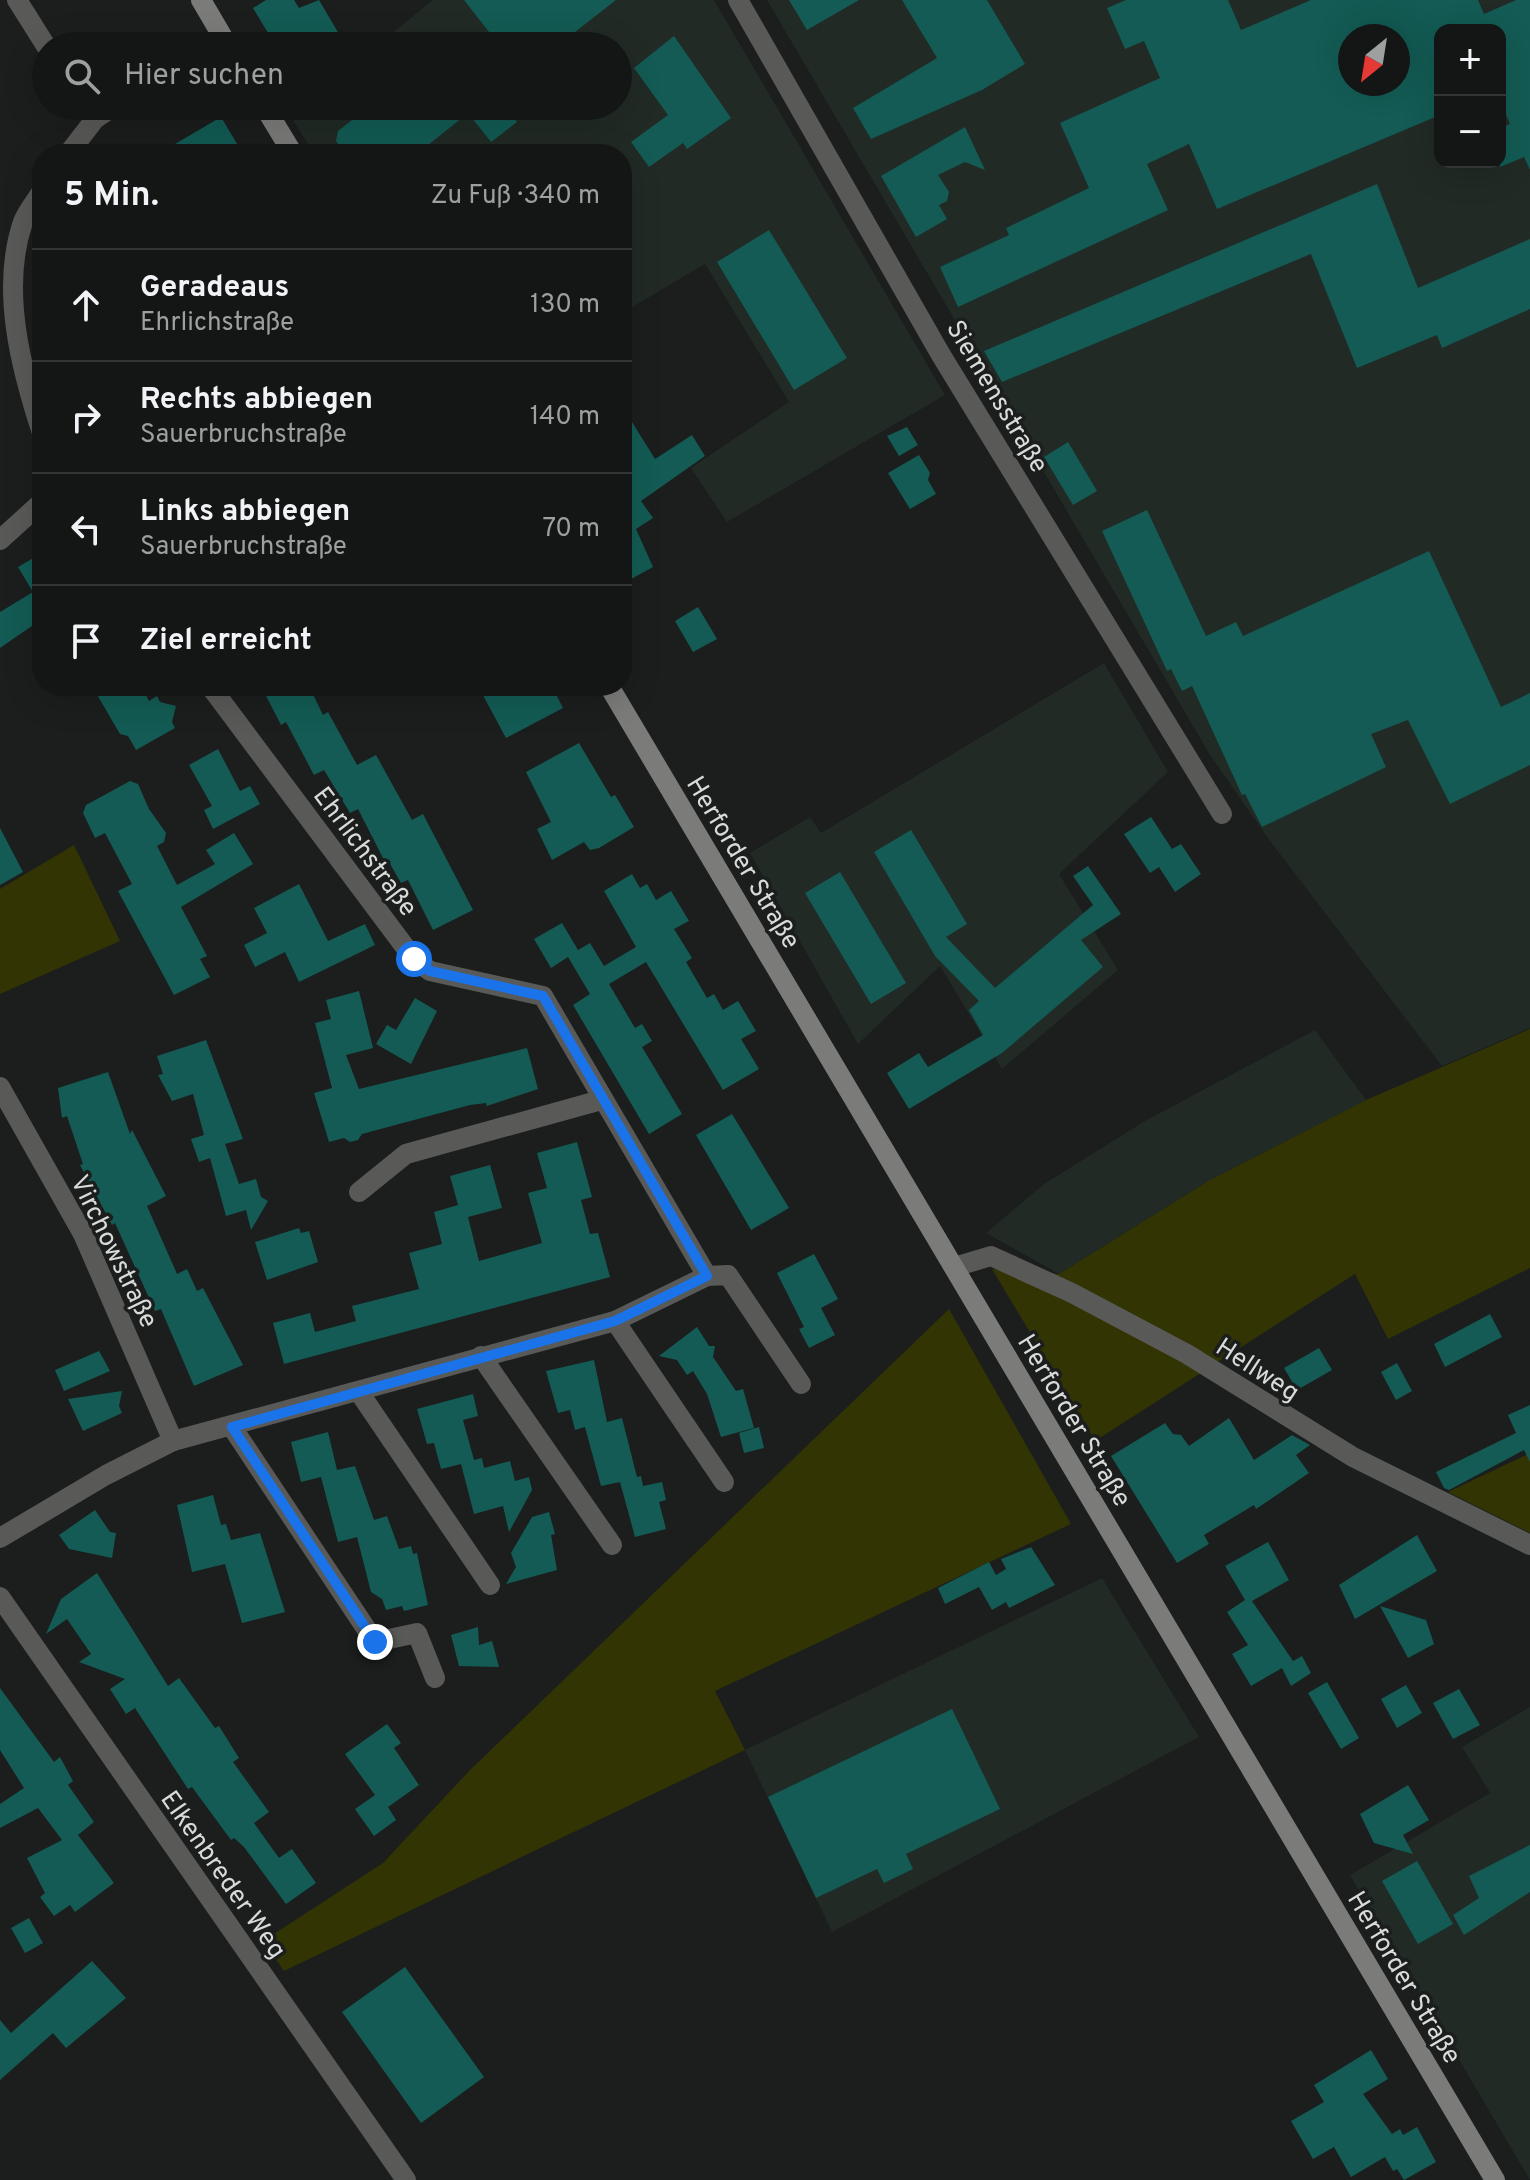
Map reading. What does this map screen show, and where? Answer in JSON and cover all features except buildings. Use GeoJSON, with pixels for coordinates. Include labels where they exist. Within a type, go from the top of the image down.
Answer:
{"type":"FeatureCollection","features":[{"type":"Feature","properties":{"kind":"main road"},"geometry":{"type":"LineString","coordinates":[[201,0],[214,32]]}},
{"type":"Feature","properties":{"kind":"main road"},"geometry":{"type":"LineString","coordinates":[[272,120],[287,144]]}},
{"type":"Feature","properties":{"kind":"main road","name":"Herforder Straße"},"geometry":{"type":"LineString","coordinates":[[615,696],[1495,2180]]}},
{"type":"Feature","properties":{"kind":"street"},"geometry":{"type":"LineString","coordinates":[[17,0],[37,32]]}},
{"type":"Feature","properties":{"kind":"street","name":"Siemensstraße"},"geometry":{"type":"LineString","coordinates":[[738,0],[941,355],[1222,814]]}},
{"type":"Feature","properties":{"kind":"street"},"geometry":{"type":"LineString","coordinates":[[73,144],[86,120]]}},
{"type":"Feature","properties":{"kind":"street"},"geometry":{"type":"LineString","coordinates":[[32,207],[22,223],[10,283],[21,371],[32,403]]}},
{"type":"Feature","properties":{"kind":"street"},"geometry":{"type":"LineString","coordinates":[[0,540],[32,511]]}},
{"type":"Feature","properties":{"kind":"street","name":"Ehrlichstraße"},"geometry":{"type":"LineString","coordinates":[[217,696],[414,959],[430,971],[543,996],[601,1100],[707,1276]]}},
{"type":"Feature","properties":{"kind":"street","name":"Virchowstraße"},"geometry":{"type":"LineString","coordinates":[[0,1087],[83,1234],[173,1441]]}},
{"type":"Feature","properties":{"kind":"street"},"geometry":{"type":"LineString","coordinates":[[359,1192],[406,1154],[601,1100]]}},
{"type":"Feature","properties":{"kind":"street","name":"Hellweg"},"geometry":{"type":"LineString","coordinates":[[954,1267],[991,1256],[1072,1293],[1187,1354],[1353,1457],[1530,1545]]}},
{"type":"Feature","properties":{"kind":"street"},"geometry":{"type":"LineString","coordinates":[[0,1538],[106,1475],[173,1441],[615,1321],[707,1276],[728,1275],[801,1384]]}},
{"type":"Feature","properties":{"kind":"street"},"geometry":{"type":"LineString","coordinates":[[615,1321],[724,1482]]}},
{"type":"Feature","properties":{"kind":"street"},"geometry":{"type":"LineString","coordinates":[[481,1356],[612,1545]]}},
{"type":"Feature","properties":{"kind":"street"},"geometry":{"type":"LineString","coordinates":[[359,1392],[490,1585]]}},
{"type":"Feature","properties":{"kind":"street"},"geometry":{"type":"LineString","coordinates":[[232,1427],[375,1642],[417,1633],[435,1678]]}},
{"type":"Feature","properties":{"kind":"street","name":"Elkenbreder Weg"},"geometry":{"type":"LineString","coordinates":[[0,1597],[406,2180]]}},
{"type":"Feature","properties":{"kind":"shaded area"},"geometry":{"type":"Polygon","coordinates":[[[433,0],[714,0],[945,395],[727,522],[691,468],[789,402],[705,264],[632,307],[632,144],[308,144],[293,120],[632,120],[632,32],[393,32],[433,0]]]}},
{"type":"Feature","properties":{"kind":"shaded area"},"geometry":{"type":"Polygon","coordinates":[[[767,0],[1530,0],[1530,1028],[1442,1066],[1270,841],[1210,755],[767,0]]]}},
{"type":"Feature","properties":{"kind":"shaded area"},"geometry":{"type":"Polygon","coordinates":[[[1104,663],[1168,772],[1059,874],[1118,970],[1002,1069],[940,966],[858,1044],[750,853],[810,817],[821,833],[1104,663]]]}},
{"type":"Feature","properties":{"kind":"shaded area"},"geometry":{"type":"Polygon","coordinates":[[[74,845],[120,941],[0,994],[0,889],[74,845]]]}},
{"type":"Feature","properties":{"kind":"shaded area"},"geometry":{"type":"Polygon","coordinates":[[[1530,1029],[1530,1268],[1388,1339],[1355,1274],[1095,1441],[992,1269],[1059,1274],[1208,1181],[1366,1100],[1530,1029]]]}},
{"type":"Feature","properties":{"kind":"shaded area"},"geometry":{"type":"Polygon","coordinates":[[[1315,1030],[1366,1100],[1208,1181],[1059,1274],[986,1233],[1044,1184],[1145,1121],[1315,1030]]]}},
{"type":"Feature","properties":{"kind":"shaded area"},"geometry":{"type":"Polygon","coordinates":[[[949,1309],[1071,1524],[715,1691],[745,1750],[284,1971],[263,1941],[383,1863],[470,1770],[949,1309]]]}},
{"type":"Feature","properties":{"kind":"shaded area"},"geometry":{"type":"Polygon","coordinates":[[[1530,1453],[1530,1533],[1448,1492],[1530,1453]]]}},
{"type":"Feature","properties":{"kind":"shaded area"},"geometry":{"type":"Polygon","coordinates":[[[1102,1578],[1199,1737],[832,1932],[745,1750],[1102,1578]]]}},
{"type":"Feature","properties":{"kind":"shaded area"},"geometry":{"type":"Polygon","coordinates":[[[1530,1707],[1530,2180],[1350,1875],[1490,1793],[1462,1747],[1530,1707]]]}},
{"type":"Feature","properties":{"kind":"route"},"geometry":{"type":"LineString","coordinates":[[375,1642],[232,1427],[615,1321],[707,1276],[601,1100],[543,996],[430,971],[414,959]]}}]}
